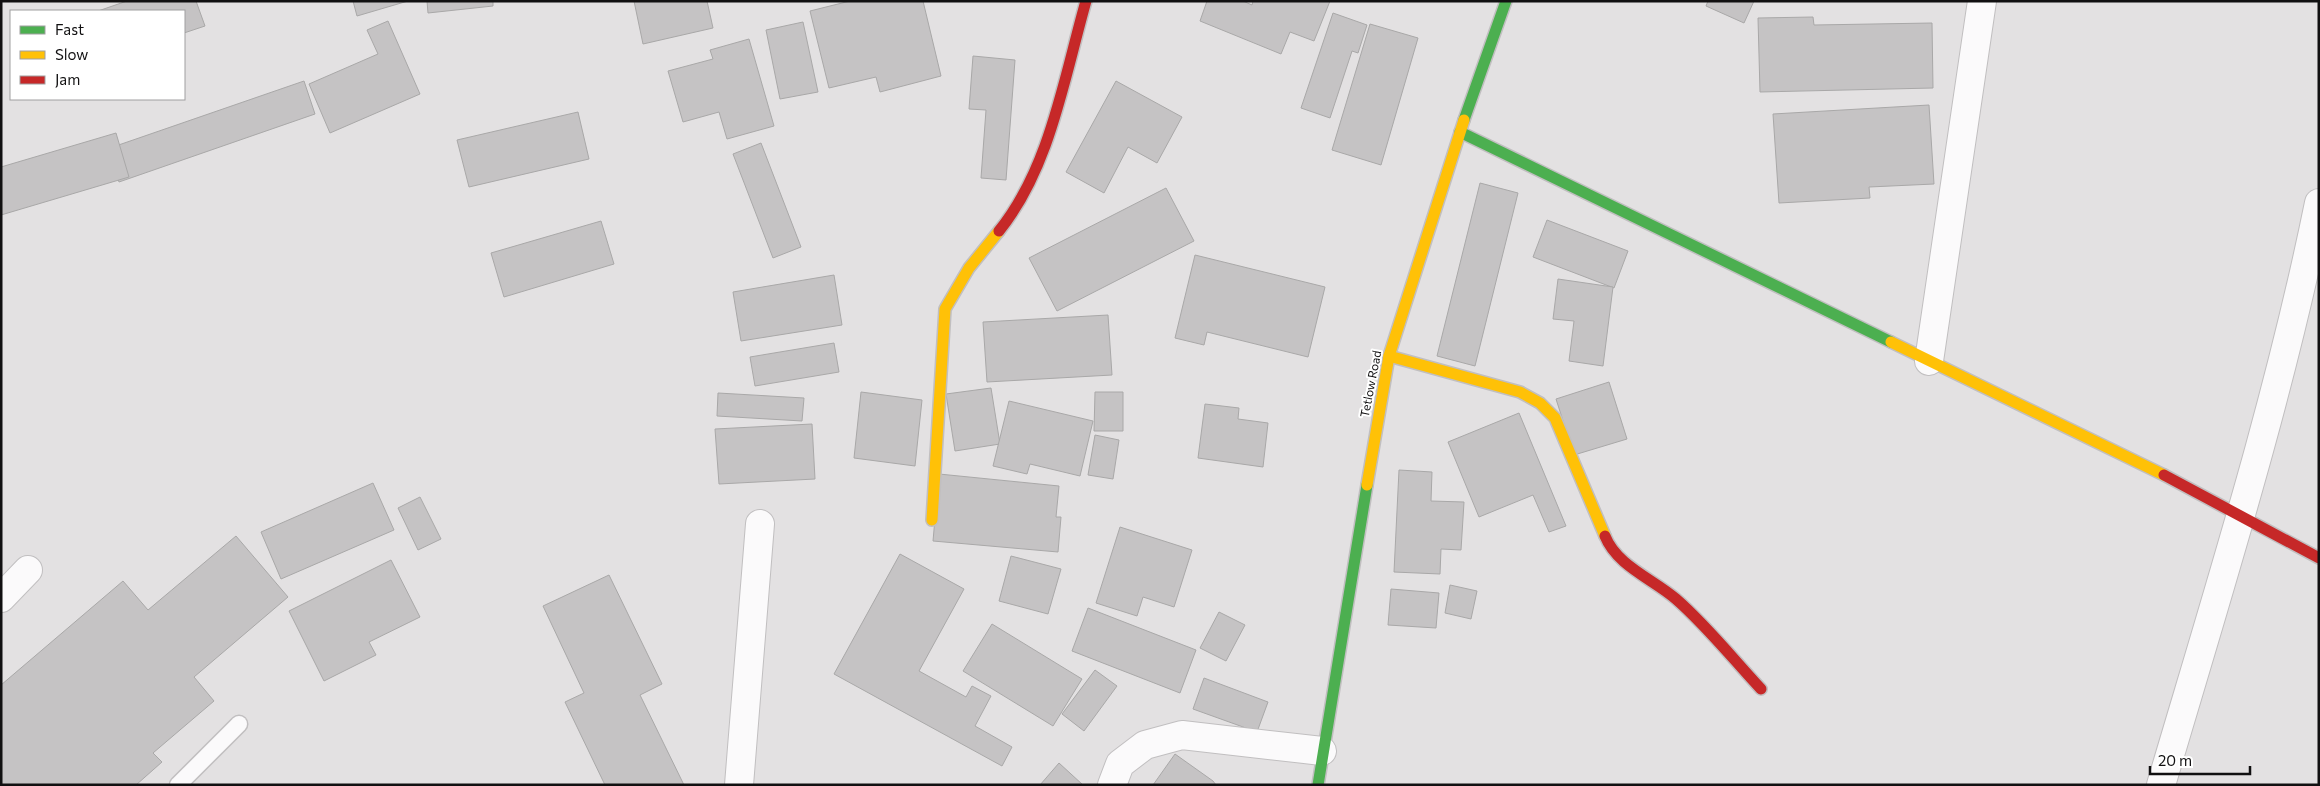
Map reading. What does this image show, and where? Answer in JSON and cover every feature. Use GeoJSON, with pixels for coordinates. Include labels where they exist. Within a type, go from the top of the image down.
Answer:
{"type":"FeatureCollection","features":[{"type":"Feature","properties":{"kind":"street"},"geometry":{"type":"LineString","coordinates":[[932,520],[944,309],[969,268],[1016,210],[1040,161],[1086,1]]}},
{"type":"Feature","properties":{"kind":"street","name":"Tetlow Road"},"geometry":{"type":"LineString","coordinates":[[1318,785],[1322,751],[1389,356],[1460,132],[1506,1]]}},
{"type":"Feature","properties":{"kind":"street"},"geometry":{"type":"LineString","coordinates":[[1929,361],[1982,1]]}},
{"type":"Feature","properties":{"kind":"street"},"geometry":{"type":"LineString","coordinates":[[1460,132],[2162,474],[2319,558]]}},
{"type":"Feature","properties":{"kind":"street"},"geometry":{"type":"LineString","coordinates":[[2161,785],[2240,517],[2299,302],[2319,203]]}},
{"type":"Feature","properties":{"kind":"street"},"geometry":{"type":"LineString","coordinates":[[1389,356],[1504,387],[1540,403],[1555,418],[1608,544],[1622,560],[1676,599],[1761,689]]}},
{"type":"Feature","properties":{"kind":"street"},"geometry":{"type":"LineString","coordinates":[[739,785],[760,524]]}},
{"type":"Feature","properties":{"kind":"street"},"geometry":{"type":"LineString","coordinates":[[1,598],[28,570]]}},
{"type":"Feature","properties":{"kind":"street"},"geometry":{"type":"LineString","coordinates":[[1112,785],[1120,764],[1145,745],[1182,735],[1322,751]]}},
{"type":"Feature","properties":{"kind":"lane"},"geometry":{"type":"LineString","coordinates":[[178,785],[239,724]]}},
{"type":"Feature","properties":{"kind":"building"},"geometry":{"type":"Polygon","coordinates":[[[127,1],[196,1],[205,26],[185,33],[185,10],[101,10],[127,1]]]}},
{"type":"Feature","properties":{"kind":"building"},"geometry":{"type":"Polygon","coordinates":[[[353,1],[408,1],[357,16],[353,1]]]}},
{"type":"Feature","properties":{"kind":"building"},"geometry":{"type":"Polygon","coordinates":[[[427,1],[493,1],[493,6],[428,13],[427,1]]]}},
{"type":"Feature","properties":{"kind":"building"},"geometry":{"type":"Polygon","coordinates":[[[634,1],[707,1],[713,28],[643,44],[634,1]]]}},
{"type":"Feature","properties":{"kind":"building"},"geometry":{"type":"Polygon","coordinates":[[[850,1],[923,1],[941,76],[880,92],[876,77],[829,88],[810,11],[850,1]]]}},
{"type":"Feature","properties":{"kind":"building"},"geometry":{"type":"Polygon","coordinates":[[[1207,1],[1243,1],[1252,5],[1253,1],[1330,1],[1314,41],[1290,32],[1281,54],[1200,21],[1207,1]]]}},
{"type":"Feature","properties":{"kind":"building"},"geometry":{"type":"Polygon","coordinates":[[[1708,1],[1754,1],[1744,23],[1706,6],[1708,1]]]}},
{"type":"Feature","properties":{"kind":"building"},"geometry":{"type":"Polygon","coordinates":[[[1333,13],[1367,25],[1358,53],[1352,51],[1330,118],[1301,108],[1333,13]]]}},
{"type":"Feature","properties":{"kind":"building"},"geometry":{"type":"Polygon","coordinates":[[[1813,17],[1814,25],[1932,23],[1933,88],[1760,92],[1758,18],[1813,17]]]}},
{"type":"Feature","properties":{"kind":"building"},"geometry":{"type":"Polygon","coordinates":[[[388,21],[420,94],[330,133],[309,84],[378,54],[367,30],[388,21]]]}},
{"type":"Feature","properties":{"kind":"building"},"geometry":{"type":"Polygon","coordinates":[[[803,22],[818,92],[780,99],[766,30],[803,22]]]}},
{"type":"Feature","properties":{"kind":"building"},"geometry":{"type":"Polygon","coordinates":[[[1370,24],[1418,38],[1381,165],[1332,150],[1370,24]]]}},
{"type":"Feature","properties":{"kind":"building"},"geometry":{"type":"Polygon","coordinates":[[[749,39],[774,126],[727,139],[719,112],[683,122],[668,71],[713,59],[710,50],[749,39]]]}},
{"type":"Feature","properties":{"kind":"building"},"geometry":{"type":"Polygon","coordinates":[[[973,56],[1015,60],[1006,180],[981,178],[986,110],[969,109],[973,56]]]}},
{"type":"Feature","properties":{"kind":"building"},"geometry":{"type":"Polygon","coordinates":[[[304,81],[315,114],[119,182],[107,149],[304,81]]]}},
{"type":"Feature","properties":{"kind":"building"},"geometry":{"type":"Polygon","coordinates":[[[1116,81],[1182,117],[1157,163],[1128,147],[1104,193],[1066,172],[1116,81]]]}},
{"type":"Feature","properties":{"kind":"building"},"geometry":{"type":"Polygon","coordinates":[[[1929,105],[1934,184],[1869,187],[1870,198],[1779,203],[1773,114],[1929,105]]]}},
{"type":"Feature","properties":{"kind":"building"},"geometry":{"type":"Polygon","coordinates":[[[578,112],[589,159],[469,187],[457,140],[578,112]]]}},
{"type":"Feature","properties":{"kind":"building"},"geometry":{"type":"Polygon","coordinates":[[[116,133],[129,177],[1,215],[1,167],[116,133]]]}},
{"type":"Feature","properties":{"kind":"building"},"geometry":{"type":"Polygon","coordinates":[[[761,143],[801,247],[773,258],[733,154],[761,143]]]}},
{"type":"Feature","properties":{"kind":"building"},"geometry":{"type":"Polygon","coordinates":[[[1480,183],[1518,193],[1475,366],[1437,356],[1480,183]]]}},
{"type":"Feature","properties":{"kind":"building"},"geometry":{"type":"Polygon","coordinates":[[[1166,188],[1194,241],[1057,311],[1029,258],[1166,188]]]}},
{"type":"Feature","properties":{"kind":"building"},"geometry":{"type":"Polygon","coordinates":[[[1547,220],[1628,251],[1614,288],[1533,257],[1547,220]]]}},
{"type":"Feature","properties":{"kind":"building"},"geometry":{"type":"Polygon","coordinates":[[[601,221],[614,264],[504,297],[491,253],[601,221]]]}},
{"type":"Feature","properties":{"kind":"building"},"geometry":{"type":"Polygon","coordinates":[[[1195,255],[1325,287],[1308,357],[1207,332],[1204,345],[1175,338],[1195,255]]]}},
{"type":"Feature","properties":{"kind":"building"},"geometry":{"type":"Polygon","coordinates":[[[834,275],[842,325],[741,341],[733,292],[834,275]]]}},
{"type":"Feature","properties":{"kind":"building"},"geometry":{"type":"Polygon","coordinates":[[[1558,279],[1613,287],[1603,366],[1569,361],[1574,321],[1553,319],[1558,279]]]}},
{"type":"Feature","properties":{"kind":"building"},"geometry":{"type":"Polygon","coordinates":[[[1108,315],[1112,375],[987,382],[983,322],[1108,315]]]}},
{"type":"Feature","properties":{"kind":"building"},"geometry":{"type":"Polygon","coordinates":[[[834,343],[839,372],[755,386],[750,357],[834,343]]]}},
{"type":"Feature","properties":{"kind":"building"},"geometry":{"type":"Polygon","coordinates":[[[1609,382],[1627,439],[1574,455],[1556,399],[1609,382]]]}},
{"type":"Feature","properties":{"kind":"building"},"geometry":{"type":"Polygon","coordinates":[[[991,388],[1000,444],[955,451],[946,394],[991,388]]]}},
{"type":"Feature","properties":{"kind":"building"},"geometry":{"type":"Polygon","coordinates":[[[861,392],[922,400],[915,466],[854,458],[861,392]]]}},
{"type":"Feature","properties":{"kind":"building"},"geometry":{"type":"Polygon","coordinates":[[[1095,392],[1123,392],[1123,431],[1094,431],[1095,392]]]}},
{"type":"Feature","properties":{"kind":"building"},"geometry":{"type":"Polygon","coordinates":[[[718,393],[804,398],[802,421],[717,416],[718,393]]]}},
{"type":"Feature","properties":{"kind":"building"},"geometry":{"type":"Polygon","coordinates":[[[1009,401],[1093,421],[1080,476],[1030,464],[1027,474],[993,466],[1009,401]]]}},
{"type":"Feature","properties":{"kind":"building"},"geometry":{"type":"Polygon","coordinates":[[[1205,404],[1239,408],[1238,419],[1268,423],[1263,467],[1198,458],[1205,404]]]}},
{"type":"Feature","properties":{"kind":"building"},"geometry":{"type":"Polygon","coordinates":[[[1519,413],[1566,526],[1549,532],[1533,495],[1479,517],[1448,442],[1519,413]]]}},
{"type":"Feature","properties":{"kind":"building"},"geometry":{"type":"Polygon","coordinates":[[[812,424],[815,479],[719,484],[715,429],[812,424]]]}},
{"type":"Feature","properties":{"kind":"building"},"geometry":{"type":"Polygon","coordinates":[[[1095,435],[1119,440],[1113,479],[1088,475],[1095,435]]]}},
{"type":"Feature","properties":{"kind":"building"},"geometry":{"type":"Polygon","coordinates":[[[1399,470],[1432,472],[1431,501],[1464,502],[1461,550],[1441,549],[1440,574],[1394,572],[1399,470]]]}},
{"type":"Feature","properties":{"kind":"building"},"geometry":{"type":"Polygon","coordinates":[[[939,474],[1059,486],[1056,517],[1061,517],[1058,552],[933,541],[939,474]]]}},
{"type":"Feature","properties":{"kind":"building"},"geometry":{"type":"Polygon","coordinates":[[[373,483],[394,530],[281,579],[261,532],[373,483]]]}},
{"type":"Feature","properties":{"kind":"building"},"geometry":{"type":"Polygon","coordinates":[[[420,497],[441,539],[418,550],[398,508],[420,497]]]}},
{"type":"Feature","properties":{"kind":"building"},"geometry":{"type":"Polygon","coordinates":[[[1120,527],[1192,550],[1174,607],[1143,597],[1137,616],[1096,603],[1120,527]]]}},
{"type":"Feature","properties":{"kind":"building"},"geometry":{"type":"Polygon","coordinates":[[[236,536],[288,597],[194,677],[214,701],[153,753],[162,762],[136,785],[1,785],[1,685],[123,581],[148,610],[236,536]]]}},
{"type":"Feature","properties":{"kind":"building"},"geometry":{"type":"Polygon","coordinates":[[[900,554],[964,589],[919,671],[966,697],[972,686],[991,696],[975,726],[1012,747],[1002,766],[834,674],[900,554]]]}},
{"type":"Feature","properties":{"kind":"building"},"geometry":{"type":"Polygon","coordinates":[[[1011,556],[1061,569],[1048,614],[999,601],[1011,556]]]}},
{"type":"Feature","properties":{"kind":"building"},"geometry":{"type":"Polygon","coordinates":[[[391,560],[420,617],[369,642],[376,655],[324,681],[289,611],[391,560]]]}},
{"type":"Feature","properties":{"kind":"building"},"geometry":{"type":"Polygon","coordinates":[[[609,575],[662,684],[640,695],[684,785],[605,785],[565,702],[584,693],[543,606],[609,575]]]}},
{"type":"Feature","properties":{"kind":"building"},"geometry":{"type":"Polygon","coordinates":[[[1450,585],[1477,591],[1471,619],[1445,613],[1450,585]]]}},
{"type":"Feature","properties":{"kind":"building"},"geometry":{"type":"Polygon","coordinates":[[[1391,589],[1439,593],[1436,628],[1388,625],[1391,589]]]}},
{"type":"Feature","properties":{"kind":"building"},"geometry":{"type":"Polygon","coordinates":[[[1088,608],[1196,650],[1180,693],[1072,651],[1088,608]]]}},
{"type":"Feature","properties":{"kind":"building"},"geometry":{"type":"Polygon","coordinates":[[[1219,612],[1245,625],[1226,661],[1200,648],[1219,612]]]}},
{"type":"Feature","properties":{"kind":"building"},"geometry":{"type":"Polygon","coordinates":[[[992,624],[1082,679],[1053,726],[963,671],[992,624]]]}},
{"type":"Feature","properties":{"kind":"building"},"geometry":{"type":"Polygon","coordinates":[[[1095,670],[1117,686],[1084,731],[1062,714],[1095,670]]]}},
{"type":"Feature","properties":{"kind":"building"},"geometry":{"type":"Polygon","coordinates":[[[1204,678],[1268,702],[1257,732],[1193,709],[1204,678]]]}},
{"type":"Feature","properties":{"kind":"building"},"geometry":{"type":"Polygon","coordinates":[[[1175,754],[1213,781],[1216,785],[1153,785],[1175,754]]]}},
{"type":"Feature","properties":{"kind":"building"},"geometry":{"type":"Polygon","coordinates":[[[1059,763],[1083,785],[1040,785],[1059,763]]]}},
{"type":"Feature","properties":{"kind":"traffic: fast"},"geometry":{"type":"LineString","coordinates":[[1464,120],[1506,1]]}},
{"type":"Feature","properties":{"kind":"traffic: fast"},"geometry":{"type":"LineString","coordinates":[[1460,132],[1891,342]]}},
{"type":"Feature","properties":{"kind":"traffic: fast"},"geometry":{"type":"LineString","coordinates":[[1318,785],[1367,485]]}},
{"type":"Feature","properties":{"kind":"traffic: slow"},"geometry":{"type":"LineString","coordinates":[[1367,485],[1389,356],[1464,120]]}},
{"type":"Feature","properties":{"kind":"traffic: slow"},"geometry":{"type":"LineString","coordinates":[[932,520],[945,309],[969,268],[999,231]]}},
{"type":"Feature","properties":{"kind":"traffic: slow"},"geometry":{"type":"LineString","coordinates":[[1891,342],[2164,475]]}},
{"type":"Feature","properties":{"kind":"traffic: slow"},"geometry":{"type":"LineString","coordinates":[[1389,356],[1520,392],[1540,403],[1555,418],[1605,536]]}},
{"type":"Feature","properties":{"kind":"traffic: jam"},"geometry":{"type":"LineString","coordinates":[[999,231],[1031,179],[1043,151],[1062,91],[1086,1]]}},
{"type":"Feature","properties":{"kind":"traffic: jam"},"geometry":{"type":"LineString","coordinates":[[2164,475],[2319,558]]}},
{"type":"Feature","properties":{"kind":"traffic: jam"},"geometry":{"type":"LineString","coordinates":[[1605,536],[1618,556],[1687,609],[1761,689]]}}]}
